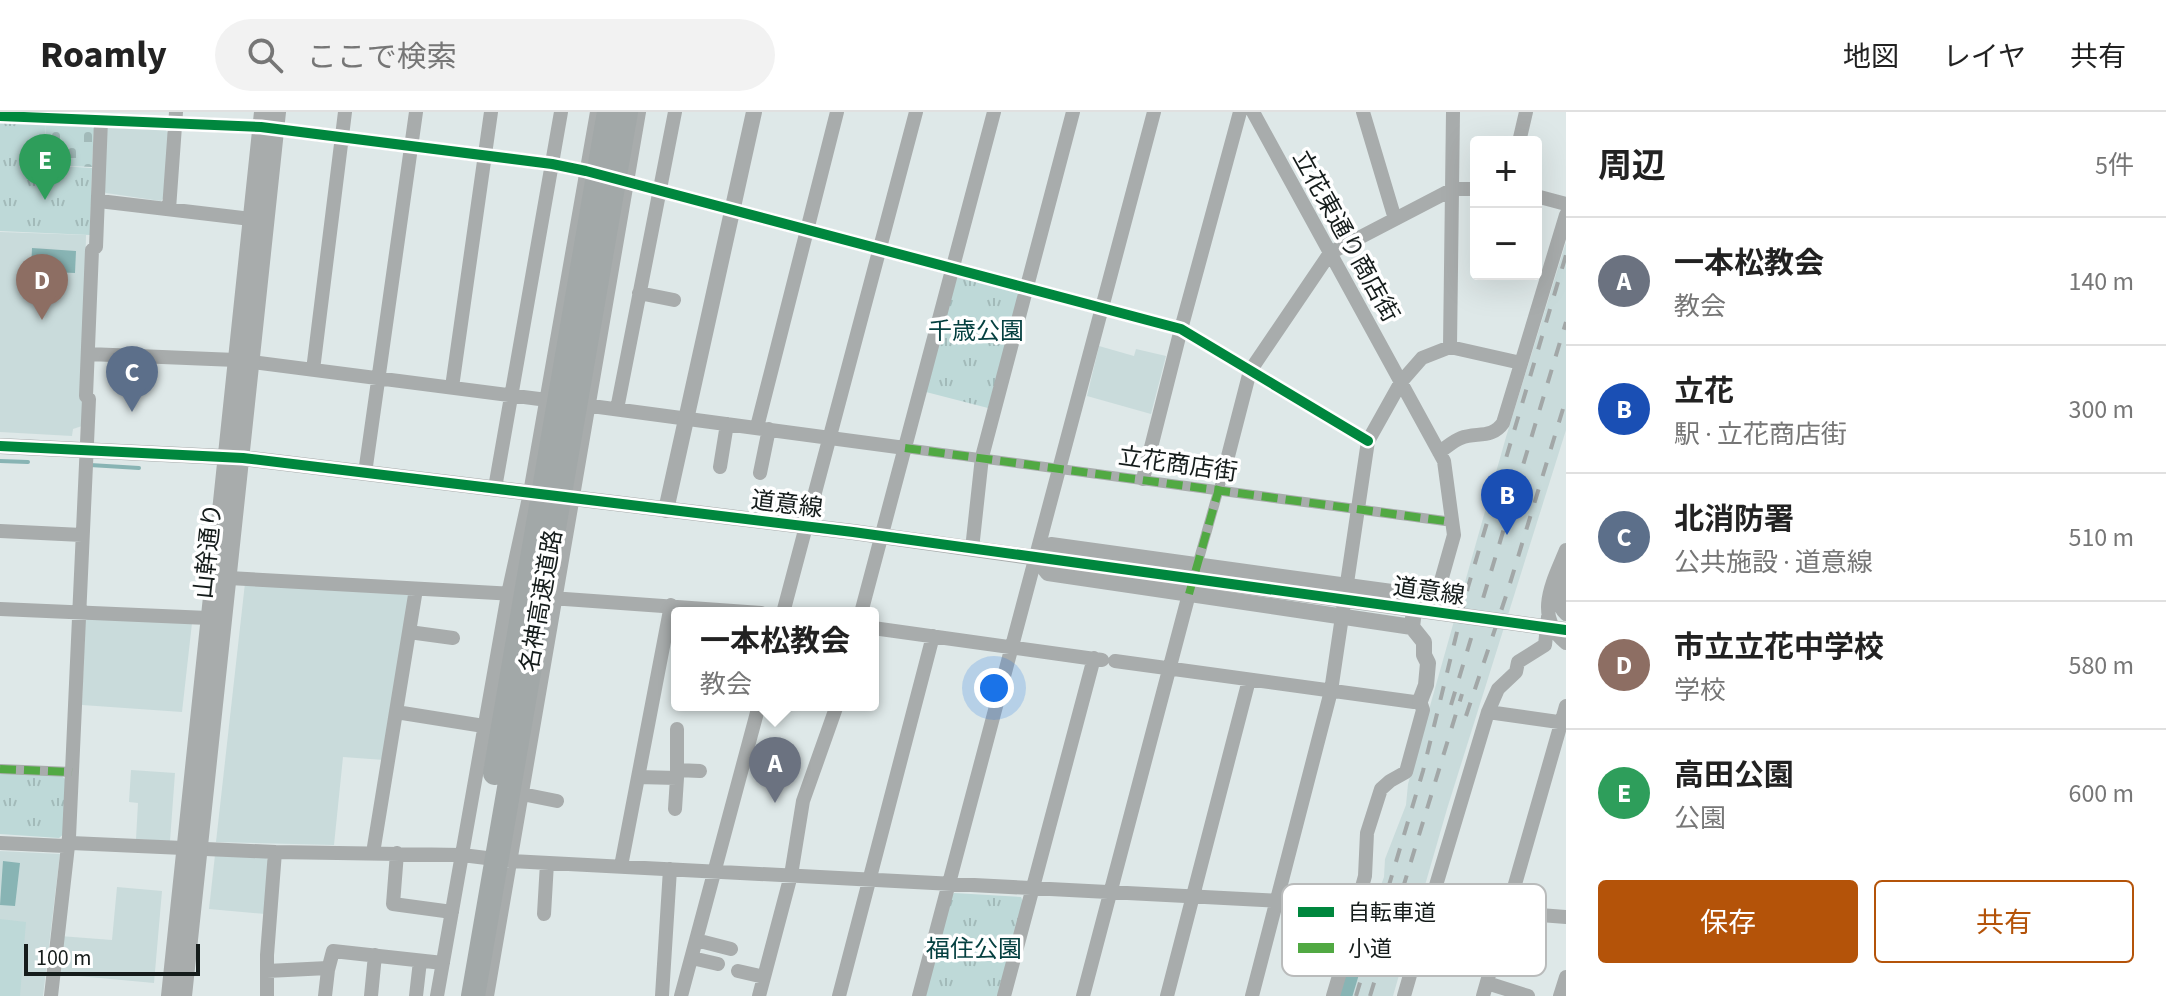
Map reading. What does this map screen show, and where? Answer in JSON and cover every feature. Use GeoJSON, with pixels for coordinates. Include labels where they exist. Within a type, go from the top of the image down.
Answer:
{"type":"FeatureCollection","features":[{"type":"Feature","properties":{"kind":"highway","name":"名神高速道路"},"geometry":{"type":"LineString","coordinates":[[456,996],[609,112]]}},
{"type":"Feature","properties":{"kind":"highway","name":"名神高速道路"},"geometry":{"type":"LineString","coordinates":[[473,996],[626,112]]}},
{"type":"Feature","properties":{"kind":"street"},"geometry":{"type":"LineString","coordinates":[[313,370],[345,112]]}},
{"type":"Feature","properties":{"kind":"street"},"geometry":{"type":"LineString","coordinates":[[365,473],[416,112]]}},
{"type":"Feature","properties":{"kind":"street"},"geometry":{"type":"LineString","coordinates":[[452,387],[491,112]]}},
{"type":"Feature","properties":{"kind":"street"},"geometry":{"type":"LineString","coordinates":[[495,488],[561,112]]}},
{"type":"Feature","properties":{"kind":"street"},"geometry":{"type":"LineString","coordinates":[[437,996],[597,112]]}},
{"type":"Feature","properties":{"kind":"street"},"geometry":{"type":"LineString","coordinates":[[487,996],[639,112]]}},
{"type":"Feature","properties":{"kind":"street"},"geometry":{"type":"LineString","coordinates":[[617,409],[675,112]]}},
{"type":"Feature","properties":{"kind":"street"},"geometry":{"type":"LineString","coordinates":[[666,510],[754,112]]}},
{"type":"Feature","properties":{"kind":"street"},"geometry":{"type":"LineString","coordinates":[[760,473],[763,428],[807,229],[837,112]]}},
{"type":"Feature","properties":{"kind":"street"},"geometry":{"type":"LineString","coordinates":[[785,607],[916,112]]}},
{"type":"Feature","properties":{"kind":"street"},"geometry":{"type":"LineString","coordinates":[[863,607],[994,112]]}},
{"type":"Feature","properties":{"kind":"street"},"geometry":{"type":"LineString","coordinates":[[972,549],[982,457],[1073,112]]}},
{"type":"Feature","properties":{"kind":"street"},"geometry":{"type":"LineString","coordinates":[[919,996],[1154,112]]}},
{"type":"Feature","properties":{"kind":"street"},"geometry":{"type":"LineString","coordinates":[[1143,479],[1240,112]]}},
{"type":"Feature","properties":{"kind":"street","name":"立花東通り商店街"},"geometry":{"type":"LineString","coordinates":[[1253,112],[1444,461],[1454,535],[1441,581],[1416,593]]}},
{"type":"Feature","properties":{"kind":"street"},"geometry":{"type":"LineString","coordinates":[[1450,347],[1453,112]]}},
{"type":"Feature","properties":{"kind":"street"},"geometry":{"type":"LineString","coordinates":[[1520,136],[1526,112]]}},
{"type":"Feature","properties":{"kind":"street"},"geometry":{"type":"LineString","coordinates":[[1368,113],[1395,219]]}},
{"type":"Feature","properties":{"kind":"street"},"geometry":{"type":"LineString","coordinates":[[0,116],[269,120],[342,138],[586,171],[1181,329],[1368,441]]}},
{"type":"Feature","properties":{"kind":"street"},"geometry":{"type":"LineString","coordinates":[[51,996],[68,845],[89,399],[86,396],[92,250],[96,247],[101,117]]}},
{"type":"Feature","properties":{"kind":"street"},"geometry":{"type":"LineString","coordinates":[[169,209],[176,117]]}},
{"type":"Feature","properties":{"kind":"street","name":"山幹通り"},"geometry":{"type":"LineString","coordinates":[[244,361],[251,219],[269,120]]}},
{"type":"Feature","properties":{"kind":"street","name":"山幹通り"},"geometry":{"type":"LineString","coordinates":[[184,996],[208,618],[234,457],[269,120]]}},
{"type":"Feature","properties":{"kind":"street"},"geometry":{"type":"LineString","coordinates":[[1083,996],[1250,371],[1330,253],[1453,189],[1470,189]]}},
{"type":"Feature","properties":{"kind":"street"},"geometry":{"type":"LineString","coordinates":[[1542,198],[1566,204]]}},
{"type":"Feature","properties":{"kind":"street"},"geometry":{"type":"LineString","coordinates":[[99,201],[251,219]]}},
{"type":"Feature","properties":{"kind":"street"},"geometry":{"type":"LineString","coordinates":[[1439,452],[1463,437],[1482,436],[1500,428],[1566,215]]}},
{"type":"Feature","properties":{"kind":"street"},"geometry":{"type":"LineString","coordinates":[[639,293],[674,300]]}},
{"type":"Feature","properties":{"kind":"street"},"geometry":{"type":"LineString","coordinates":[[1252,996],[1331,691],[1368,441],[1401,382],[1422,358],[1450,347],[1521,363]]}},
{"type":"Feature","properties":{"kind":"street"},"geometry":{"type":"LineString","coordinates":[[88,354],[244,361],[905,448]]}},
{"type":"Feature","properties":{"kind":"street"},"geometry":{"type":"LineString","coordinates":[[720,467],[727,424]]}},
{"type":"Feature","properties":{"kind":"street","name":"道意線"},"geometry":{"type":"LineString","coordinates":[[0,446],[234,457],[806,527],[1566,630]]}},
{"type":"Feature","properties":{"kind":"street","name":"立花商店街"},"geometry":{"type":"LineString","coordinates":[[905,448],[1445,521]]}},
{"type":"Feature","properties":{"kind":"street","name":"山幹通り"},"geometry":{"type":"LineString","coordinates":[[169,996],[229,578],[234,457]]}},
{"type":"Feature","properties":{"kind":"street"},"geometry":{"type":"LineString","coordinates":[[0,531],[82,535]]}},
{"type":"Feature","properties":{"kind":"street"},"geometry":{"type":"LineString","coordinates":[[1036,558],[1051,545],[1416,593],[1412,627]]}},
{"type":"Feature","properties":{"kind":"street"},"geometry":{"type":"LineString","coordinates":[[1436,884],[1488,712],[1498,689],[1516,672],[1518,662],[1545,645],[1550,592],[1566,550]]}},
{"type":"Feature","properties":{"kind":"street"},"geometry":{"type":"LineString","coordinates":[[1036,558],[1048,573],[1412,627],[1424,642],[1424,655],[1428,663],[1426,685],[1420,701],[1423,710],[1406,772],[1381,789],[1367,833],[1363,884]]}},
{"type":"Feature","properties":{"kind":"street"},"geometry":{"type":"LineString","coordinates":[[1566,574],[1559,599],[1566,614]]}},
{"type":"Feature","properties":{"kind":"street"},"geometry":{"type":"LineString","coordinates":[[229,578],[694,607]]}},
{"type":"Feature","properties":{"kind":"street"},"geometry":{"type":"LineString","coordinates":[[373,853],[416,589]]}},
{"type":"Feature","properties":{"kind":"street"},"geometry":{"type":"LineString","coordinates":[[621,866],[671,605]]}},
{"type":"Feature","properties":{"kind":"street"},"geometry":{"type":"LineString","coordinates":[[0,609],[208,618]]}},
{"type":"Feature","properties":{"kind":"street"},"geometry":{"type":"LineString","coordinates":[[1548,617],[1555,632],[1566,643]]}},
{"type":"Feature","properties":{"kind":"street"},"geometry":{"type":"LineString","coordinates":[[879,629],[1420,701]]}},
{"type":"Feature","properties":{"kind":"street"},"geometry":{"type":"LineString","coordinates":[[409,632],[453,638]]}},
{"type":"Feature","properties":{"kind":"street"},"geometry":{"type":"LineString","coordinates":[[839,996],[933,636]]}},
{"type":"Feature","properties":{"kind":"street"},"geometry":{"type":"LineString","coordinates":[[1004,996],[1094,658]]}},
{"type":"Feature","properties":{"kind":"street"},"geometry":{"type":"LineString","coordinates":[[1167,996],[1249,680]]}},
{"type":"Feature","properties":{"kind":"street"},"geometry":{"type":"LineString","coordinates":[[1515,884],[1566,706]]}},
{"type":"Feature","properties":{"kind":"street"},"geometry":{"type":"LineString","coordinates":[[681,996],[757,711]]}},
{"type":"Feature","properties":{"kind":"street"},"geometry":{"type":"LineString","coordinates":[[759,996],[790,879],[803,801],[835,711]]}},
{"type":"Feature","properties":{"kind":"street"},"geometry":{"type":"LineString","coordinates":[[396,712],[533,735]]}},
{"type":"Feature","properties":{"kind":"street"},"geometry":{"type":"LineString","coordinates":[[1488,712],[1563,722]]}},
{"type":"Feature","properties":{"kind":"street"},"geometry":{"type":"LineString","coordinates":[[675,809],[677,729]]}},
{"type":"Feature","properties":{"kind":"street"},"geometry":{"type":"LineString","coordinates":[[0,769],[72,772]]}},
{"type":"Feature","properties":{"kind":"street"},"geometry":{"type":"LineString","coordinates":[[638,777],[700,771]]}},
{"type":"Feature","properties":{"kind":"street"},"geometry":{"type":"LineString","coordinates":[[522,794],[557,801]]}},
{"type":"Feature","properties":{"kind":"street"},"geometry":{"type":"LineString","coordinates":[[0,843],[462,855],[511,861],[715,871],[790,879],[1282,905]]}},
{"type":"Feature","properties":{"kind":"street"},"geometry":{"type":"LineString","coordinates":[[267,996],[275,852]]}},
{"type":"Feature","properties":{"kind":"street"},"geometry":{"type":"LineString","coordinates":[[397,853],[393,904],[452,912]]}},
{"type":"Feature","properties":{"kind":"street"},"geometry":{"type":"LineString","coordinates":[[544,914],[547,863]]}},
{"type":"Feature","properties":{"kind":"street"},"geometry":{"type":"LineString","coordinates":[[662,996],[670,869]]}},
{"type":"Feature","properties":{"kind":"street"},"geometry":{"type":"LineString","coordinates":[[1546,917],[1566,917]]}},
{"type":"Feature","properties":{"kind":"street"},"geometry":{"type":"LineString","coordinates":[[696,940],[731,949]]}},
{"type":"Feature","properties":{"kind":"street"},"geometry":{"type":"LineString","coordinates":[[325,996],[333,951],[443,963]]}},
{"type":"Feature","properties":{"kind":"street"},"geometry":{"type":"LineString","coordinates":[[371,996],[375,955]]}},
{"type":"Feature","properties":{"kind":"street"},"geometry":{"type":"LineString","coordinates":[[692,958],[718,964]]}},
{"type":"Feature","properties":{"kind":"street"},"geometry":{"type":"LineString","coordinates":[[416,996],[420,961]]}},
{"type":"Feature","properties":{"kind":"street"},"geometry":{"type":"LineString","coordinates":[[267,971],[328,968]]}},
{"type":"Feature","properties":{"kind":"street"},"geometry":{"type":"LineString","coordinates":[[738,971],[764,977]]}},
{"type":"Feature","properties":{"kind":"street"},"geometry":{"type":"LineString","coordinates":[[1333,996],[1339,976]]}},
{"type":"Feature","properties":{"kind":"street"},"geometry":{"type":"LineString","coordinates":[[1404,996],[1410,976]]}},
{"type":"Feature","properties":{"kind":"street"},"geometry":{"type":"LineString","coordinates":[[1560,996],[1566,977]]}},
{"type":"Feature","properties":{"kind":"street"},"geometry":{"type":"LineString","coordinates":[[1485,990],[1528,996]]}},
{"type":"Feature","properties":{"kind":"shaded area"},"geometry":{"type":"Polygon","coordinates":[[[108,126],[164,128],[169,134],[165,196],[161,201],[102,190],[105,132],[108,126]]]}},
{"type":"Feature","properties":{"kind":"shaded area"},"geometry":{"type":"Polygon","coordinates":[[[0,232],[86,235],[82,426],[73,429],[72,436],[0,432],[0,232]]]}},
{"type":"Feature","properties":{"kind":"shaded area"},"geometry":{"type":"Polygon","coordinates":[[[1566,242],[1566,430],[1425,884],[1381,884],[1385,859],[1406,805],[1408,784],[1506,437],[1566,242]]]}},
{"type":"Feature","properties":{"kind":"shaded area"},"geometry":{"type":"Polygon","coordinates":[[[32,248],[76,251],[75,273],[31,271],[32,248]]]}},
{"type":"Feature","properties":{"kind":"shaded area"},"geometry":{"type":"Polygon","coordinates":[[[1099,346],[1134,356],[1136,349],[1166,356],[1151,414],[1087,396],[1099,346]]]}},
{"type":"Feature","properties":{"kind":"shaded area"},"geometry":{"type":"Polygon","coordinates":[[[245,583],[411,595],[384,760],[343,757],[334,845],[216,842],[245,583]]]}},
{"type":"Feature","properties":{"kind":"shaded area"},"geometry":{"type":"Polygon","coordinates":[[[90,616],[192,623],[182,712],[82,705],[85,621],[90,616]]]}},
{"type":"Feature","properties":{"kind":"shaded area"},"geometry":{"type":"Polygon","coordinates":[[[131,770],[175,773],[170,841],[136,839],[138,803],[129,802],[131,770]]]}},
{"type":"Feature","properties":{"kind":"shaded area"},"geometry":{"type":"Polygon","coordinates":[[[0,851],[60,854],[43,996],[0,996],[0,851]]]}},
{"type":"Feature","properties":{"kind":"shaded area"},"geometry":{"type":"Polygon","coordinates":[[[215,855],[264,855],[269,862],[265,914],[209,909],[215,855]]]}},
{"type":"Feature","properties":{"kind":"shaded area"},"geometry":{"type":"Polygon","coordinates":[[[3,861],[20,863],[15,906],[0,905],[3,861]]]}},
{"type":"Feature","properties":{"kind":"shaded area"},"geometry":{"type":"Polygon","coordinates":[[[117,887],[162,891],[154,983],[57,974],[60,936],[112,940],[117,887]]]}},
{"type":"Feature","properties":{"kind":"shaded area"},"geometry":{"type":"Polygon","coordinates":[[[1350,976],[1399,976],[1393,996],[1344,996],[1350,976]]]}},
{"type":"Feature","properties":{"kind":"green space"},"geometry":{"type":"Polygon","coordinates":[[[0,122],[46,124],[44,165],[92,168],[90,235],[0,231],[0,122]]]}},
{"type":"Feature","properties":{"kind":"green space"},"geometry":{"type":"Polygon","coordinates":[[[46,124],[94,128],[92,167],[45,165],[46,124]]]}},
{"type":"Feature","properties":{"kind":"green space","name":"千歳公園"},"geometry":{"type":"Polygon","coordinates":[[[959,276],[1016,290],[1019,296],[988,408],[926,392],[955,279],[959,276]]]}},
{"type":"Feature","properties":{"kind":"green space"},"geometry":{"type":"Polygon","coordinates":[[[0,773],[62,776],[67,781],[65,833],[59,838],[0,834],[0,773]]]}},
{"type":"Feature","properties":{"kind":"green space","name":"福住公園"},"geometry":{"type":"Polygon","coordinates":[[[954,893],[1021,897],[1023,902],[999,996],[924,996],[949,898],[954,893]]]}},
{"type":"Feature","properties":{"kind":"green space"},"geometry":{"type":"Polygon","coordinates":[[[0,919],[26,922],[20,996],[0,996],[0,919]]]}},
{"type":"Feature","properties":{"kind":"waterway"},"geometry":{"type":"LineString","coordinates":[[0,461],[28,462]]}},
{"type":"Feature","properties":{"kind":"waterway"},"geometry":{"type":"LineString","coordinates":[[90,465],[139,468]]}},
{"type":"Feature","properties":{"kind":"waterway"},"geometry":{"type":"LineString","coordinates":[[1341,996],[1347,976]]}},
{"type":"Feature","properties":{"kind":"railway"},"geometry":{"type":"LineString","coordinates":[[1389,884],[1423,771],[1468,587],[1566,255]]}},
{"type":"Feature","properties":{"kind":"railway"},"geometry":{"type":"LineString","coordinates":[[1451,705],[1566,322]]}},
{"type":"Feature","properties":{"kind":"railway"},"geometry":{"type":"LineString","coordinates":[[1466,716],[1566,399]]}},
{"type":"Feature","properties":{"kind":"railway"},"geometry":{"type":"LineString","coordinates":[[1404,884],[1462,694]]}},
{"type":"Feature","properties":{"kind":"railway"},"geometry":{"type":"LineString","coordinates":[[1356,996],[1362,976]]}},
{"type":"Feature","properties":{"kind":"railway"},"geometry":{"type":"LineString","coordinates":[[1370,996],[1376,976]]}},
{"type":"Feature","properties":{"kind":"marked path"},"geometry":{"type":"LineString","coordinates":[[905,448],[1445,521]]}},
{"type":"Feature","properties":{"kind":"marked path"},"geometry":{"type":"LineString","coordinates":[[1189,594],[1226,464]]}},
{"type":"Feature","properties":{"kind":"marked path"},"geometry":{"type":"LineString","coordinates":[[0,769],[72,772]]}},
{"type":"Feature","properties":{"kind":"cycle path"},"geometry":{"type":"LineString","coordinates":[[0,116],[261,127],[586,171],[1181,329],[1368,441]]}},
{"type":"Feature","properties":{"kind":"cycle path"},"geometry":{"type":"LineString","coordinates":[[0,446],[243,458],[853,532],[1566,630]]}},
{"type":"Feature","properties":{"kind":"place","name":"高田公園"},"geometry":{"type":"Point","coordinates":[45,200]}},
{"type":"Feature","properties":{"kind":"place","name":"市立立花中学校"},"geometry":{"type":"Point","coordinates":[42,320]}},
{"type":"Feature","properties":{"kind":"place","name":"北消防署"},"geometry":{"type":"Point","coordinates":[132,412]}},
{"type":"Feature","properties":{"kind":"place","name":"立花"},"geometry":{"type":"Point","coordinates":[1507,535]}},
{"type":"Feature","properties":{"kind":"place","name":"一本松教会"},"geometry":{"type":"Point","coordinates":[775,803]}}]}
